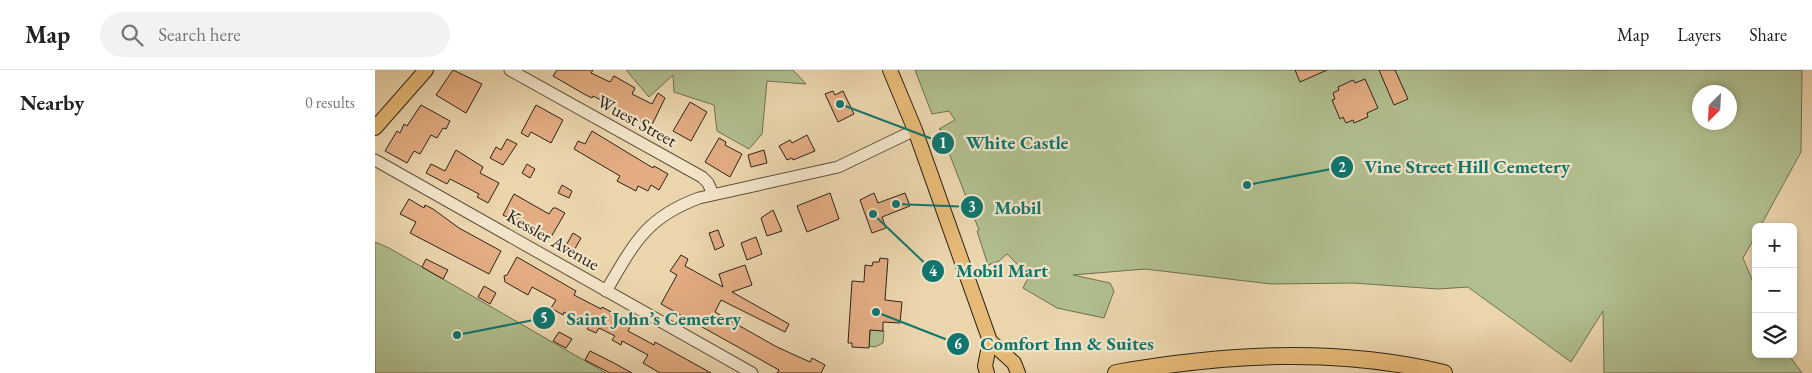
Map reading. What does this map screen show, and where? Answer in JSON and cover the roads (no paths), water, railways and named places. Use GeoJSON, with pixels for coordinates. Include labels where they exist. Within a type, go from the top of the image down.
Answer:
{"type":"FeatureCollection","features":[{"type":"Feature","properties":{"kind":"highway"},"geometry":{"type":"LineString","coordinates":[[1116,373],[1173,363],[1296,355],[1347,358],[1405,365],[1443,373]]}},
{"type":"Feature","properties":{"kind":"main road"},"geometry":{"type":"LineString","coordinates":[[375,128],[426,70]]}},
{"type":"Feature","properties":{"kind":"main road"},"geometry":{"type":"LineString","coordinates":[[890,70],[915,130],[990,341],[1013,363],[1017,373]]}},
{"type":"Feature","properties":{"kind":"main road"},"geometry":{"type":"LineString","coordinates":[[987,373],[985,366],[990,341]]}},
{"type":"Feature","properties":{"kind":"street","name":"Wuest Street"},"geometry":{"type":"LineString","coordinates":[[511,70],[702,177],[708,183],[713,194]]}},
{"type":"Feature","properties":{"kind":"street","name":"Kessler Avenue"},"geometry":{"type":"LineString","coordinates":[[375,160],[606,291],[638,237],[648,226],[680,204],[713,194],[838,167],[915,130]]}},
{"type":"Feature","properties":{"kind":"street"},"geometry":{"type":"LineString","coordinates":[[606,291],[752,373]]}},
{"type":"Feature","properties":{"kind":"place","name":"White Castle"},"geometry":{"type":"Point","coordinates":[840,104]}},
{"type":"Feature","properties":{"kind":"place","name":"Vine Street Hill Cemetery"},"geometry":{"type":"Point","coordinates":[1247,185]}},
{"type":"Feature","properties":{"kind":"place","name":"Mobil"},"geometry":{"type":"Point","coordinates":[896,204]}},
{"type":"Feature","properties":{"kind":"place","name":"Mobil Mart"},"geometry":{"type":"Point","coordinates":[873,214]}},
{"type":"Feature","properties":{"kind":"place","name":"Comfort Inn & Suites"},"geometry":{"type":"Point","coordinates":[876,312]}},
{"type":"Feature","properties":{"kind":"place","name":"Saint John’s Cemetery"},"geometry":{"type":"Point","coordinates":[457,335]}}]}
